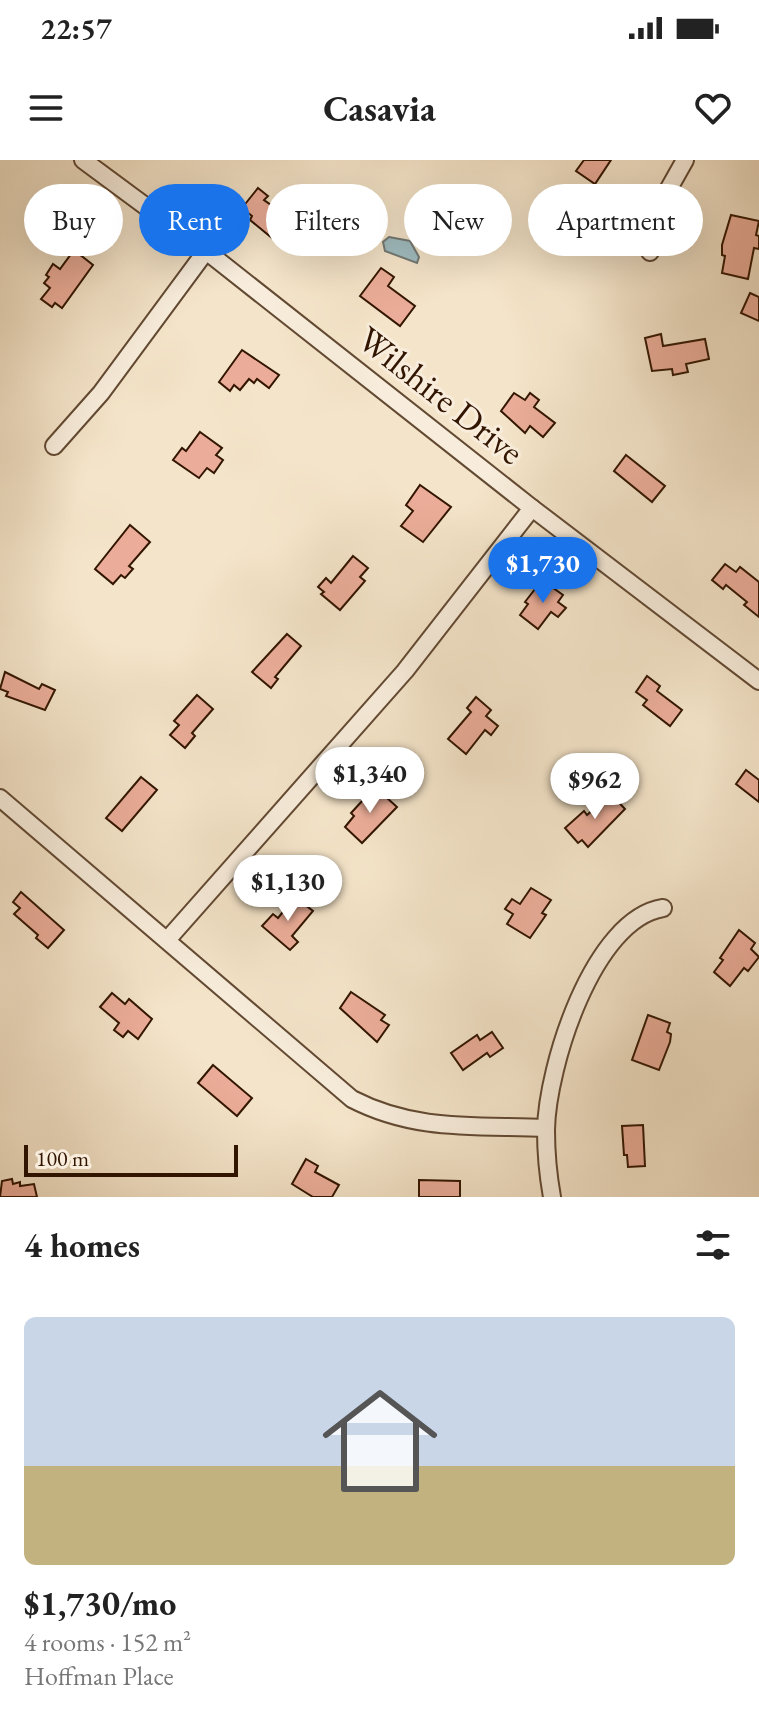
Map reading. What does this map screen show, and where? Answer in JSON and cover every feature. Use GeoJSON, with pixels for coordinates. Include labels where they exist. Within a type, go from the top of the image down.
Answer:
{"type":"FeatureCollection","features":[{"type":"Feature","properties":{"kind":"street","name":"Wilshire Drive"},"geometry":{"type":"LineString","coordinates":[[83,160],[139,201]]}},
{"type":"Feature","properties":{"kind":"street"},"geometry":{"type":"LineString","coordinates":[[671,184],[685,160]]}},
{"type":"Feature","properties":{"kind":"street"},"geometry":{"type":"LineString","coordinates":[[54,446],[101,393],[202,256]]}},
{"type":"Feature","properties":{"kind":"street","name":"Wilshire Drive"},"geometry":{"type":"LineString","coordinates":[[212,256],[532,508],[759,681]]}},
{"type":"Feature","properties":{"kind":"street"},"geometry":{"type":"LineString","coordinates":[[168,939],[405,671],[532,508]]}},
{"type":"Feature","properties":{"kind":"street"},"geometry":{"type":"LineString","coordinates":[[0,798],[352,1099],[382,1115],[413,1122],[546,1128]]}},
{"type":"Feature","properties":{"kind":"street"},"geometry":{"type":"LineString","coordinates":[[552,1197],[546,1128],[554,1068],[565,1029],[601,959],[639,915],[663,908]]}},
{"type":"Feature","properties":{"kind":"water"},"geometry":{"type":"Polygon","coordinates":[[[388,238],[404,240],[404,256],[418,256],[417,263],[388,252],[388,238]]]}},
{"type":"Feature","properties":{"kind":"building"},"geometry":{"type":"Polygon","coordinates":[[[584,160],[611,160],[595,184],[576,171],[584,160]]]}},
{"type":"Feature","properties":{"kind":"building"},"geometry":{"type":"Polygon","coordinates":[[[258,188],[266,194],[266,233],[250,220],[250,198],[258,188]]]}},
{"type":"Feature","properties":{"kind":"building"},"geometry":{"type":"Polygon","coordinates":[[[731,215],[759,221],[756,235],[759,236],[759,249],[754,248],[748,279],[722,273],[725,256],[722,255],[722,245],[731,215]]]}},
{"type":"Feature","properties":{"kind":"building"},"geometry":{"type":"Polygon","coordinates":[[[70,256],[82,256],[93,265],[62,308],[55,303],[52,307],[41,299],[50,288],[44,283],[49,277],[46,275],[53,264],[60,269],[70,256]]]}},
{"type":"Feature","properties":{"kind":"building"},"geometry":{"type":"Polygon","coordinates":[[[381,268],[394,277],[388,286],[415,306],[400,326],[360,296],[381,268]]]}},
{"type":"Feature","properties":{"kind":"building"},"geometry":{"type":"Polygon","coordinates":[[[750,293],[759,297],[759,321],[741,313],[750,293]]]}},
{"type":"Feature","properties":{"kind":"building"},"geometry":{"type":"Polygon","coordinates":[[[661,334],[663,346],[705,339],[709,359],[686,364],[688,372],[673,375],[672,369],[652,371],[645,338],[661,334]]]}},
{"type":"Feature","properties":{"kind":"building"},"geometry":{"type":"Polygon","coordinates":[[[242,350],[279,375],[269,388],[257,379],[254,383],[249,379],[240,390],[234,385],[230,391],[219,382],[242,350]]]}},
{"type":"Feature","properties":{"kind":"building"},"geometry":{"type":"Polygon","coordinates":[[[514,393],[525,400],[530,393],[539,400],[534,407],[555,423],[543,437],[530,426],[525,433],[501,411],[514,393]]]}},
{"type":"Feature","properties":{"kind":"building"},"geometry":{"type":"Polygon","coordinates":[[[200,432],[222,448],[216,455],[223,460],[214,473],[207,468],[199,478],[173,460],[182,448],[186,451],[200,432]]]}},
{"type":"Feature","properties":{"kind":"building"},"geometry":{"type":"Polygon","coordinates":[[[626,455],[665,486],[652,502],[614,471],[626,455]]]}},
{"type":"Feature","properties":{"kind":"building"},"geometry":{"type":"Polygon","coordinates":[[[420,485],[451,507],[423,542],[401,526],[413,511],[406,505],[420,485]]]}},
{"type":"Feature","properties":{"kind":"building"},"geometry":{"type":"Polygon","coordinates":[[[130,525],[150,542],[129,566],[133,569],[113,584],[95,569],[130,525]]]}},
{"type":"Feature","properties":{"kind":"building"},"geometry":{"type":"Polygon","coordinates":[[[353,556],[368,568],[360,577],[365,581],[340,610],[321,594],[324,592],[318,587],[326,578],[331,583],[353,556]]]}},
{"type":"Feature","properties":{"kind":"building"},"geometry":{"type":"Polygon","coordinates":[[[725,564],[736,572],[740,567],[759,582],[759,617],[744,605],[747,602],[726,585],[723,589],[712,580],[725,564]]]}},
{"type":"Feature","properties":{"kind":"building"},"geometry":{"type":"Polygon","coordinates":[[[542,580],[563,595],[558,602],[566,608],[558,617],[551,612],[538,629],[520,615],[528,604],[525,602],[542,580]]]}},
{"type":"Feature","properties":{"kind":"building"},"geometry":{"type":"Polygon","coordinates":[[[287,634],[301,646],[275,677],[278,679],[271,688],[252,672],[287,634]]]}},
{"type":"Feature","properties":{"kind":"building"},"geometry":{"type":"Polygon","coordinates":[[[5,672],[39,689],[42,684],[55,690],[45,710],[6,696],[8,692],[0,689],[5,672]]]}},
{"type":"Feature","properties":{"kind":"building"},"geometry":{"type":"Polygon","coordinates":[[[647,676],[660,686],[657,691],[682,710],[670,726],[643,705],[647,700],[636,692],[647,676]]]}},
{"type":"Feature","properties":{"kind":"building"},"geometry":{"type":"Polygon","coordinates":[[[197,695],[213,709],[192,733],[195,736],[185,748],[170,735],[179,725],[174,721],[197,695]]]}},
{"type":"Feature","properties":{"kind":"building"},"geometry":{"type":"Polygon","coordinates":[[[476,697],[491,710],[486,716],[498,726],[491,735],[485,730],[466,754],[448,739],[471,712],[467,708],[476,697]]]}},
{"type":"Feature","properties":{"kind":"building"},"geometry":{"type":"Polygon","coordinates":[[[746,770],[759,780],[759,802],[736,784],[746,770]]]}},
{"type":"Feature","properties":{"kind":"building"},"geometry":{"type":"Polygon","coordinates":[[[141,777],[157,790],[122,831],[106,818],[141,777]]]}},
{"type":"Feature","properties":{"kind":"building"},"geometry":{"type":"Polygon","coordinates":[[[375,787],[397,807],[362,843],[345,827],[354,816],[351,813],[375,787]]]}},
{"type":"Feature","properties":{"kind":"building"},"geometry":{"type":"Polygon","coordinates":[[[611,794],[625,809],[588,847],[582,840],[578,843],[565,828],[584,811],[587,815],[611,794]]]}},
{"type":"Feature","properties":{"kind":"building"},"geometry":{"type":"Polygon","coordinates":[[[531,888],[551,900],[542,913],[546,915],[530,938],[507,924],[513,914],[505,909],[512,899],[520,904],[531,888]]]}},
{"type":"Feature","properties":{"kind":"building"},"geometry":{"type":"Polygon","coordinates":[[[21,892],[64,930],[48,948],[14,914],[20,908],[13,902],[21,892]]]}},
{"type":"Feature","properties":{"kind":"building"},"geometry":{"type":"Polygon","coordinates":[[[295,897],[313,911],[292,936],[298,942],[290,950],[262,926],[273,914],[278,918],[295,897]]]}},
{"type":"Feature","properties":{"kind":"building"},"geometry":{"type":"Polygon","coordinates":[[[739,930],[755,943],[751,949],[759,957],[748,971],[744,968],[730,986],[714,972],[739,930]]]}},
{"type":"Feature","properties":{"kind":"building"},"geometry":{"type":"Polygon","coordinates":[[[351,992],[385,1015],[381,1020],[389,1025],[377,1042],[340,1008],[351,992]]]}},
{"type":"Feature","properties":{"kind":"building"},"geometry":{"type":"Polygon","coordinates":[[[112,993],[125,1004],[129,999],[152,1019],[138,1039],[128,1031],[123,1037],[114,1030],[119,1023],[100,1007],[112,993]]]}},
{"type":"Feature","properties":{"kind":"building"},"geometry":{"type":"Polygon","coordinates":[[[648,1015],[670,1023],[667,1032],[671,1034],[670,1042],[659,1070],[632,1060],[648,1015]]]}},
{"type":"Feature","properties":{"kind":"building"},"geometry":{"type":"Polygon","coordinates":[[[492,1032],[503,1048],[490,1057],[487,1053],[463,1070],[451,1053],[477,1035],[480,1040],[492,1032]]]}},
{"type":"Feature","properties":{"kind":"building"},"geometry":{"type":"Polygon","coordinates":[[[213,1065],[252,1098],[237,1116],[198,1083],[213,1065]]]}},
{"type":"Feature","properties":{"kind":"building"},"geometry":{"type":"Polygon","coordinates":[[[643,1125],[645,1166],[628,1167],[622,1126],[643,1125]]]}},
{"type":"Feature","properties":{"kind":"building"},"geometry":{"type":"Polygon","coordinates":[[[306,1159],[318,1166],[315,1172],[339,1185],[332,1197],[313,1197],[292,1184],[306,1159]]]}},
{"type":"Feature","properties":{"kind":"building"},"geometry":{"type":"Polygon","coordinates":[[[12,1179],[13,1184],[20,1182],[20,1186],[34,1184],[37,1197],[0,1197],[2,1181],[12,1179]]]}},
{"type":"Feature","properties":{"kind":"building"},"geometry":{"type":"Polygon","coordinates":[[[419,1180],[460,1181],[460,1197],[419,1197],[419,1180]]]}}]}
